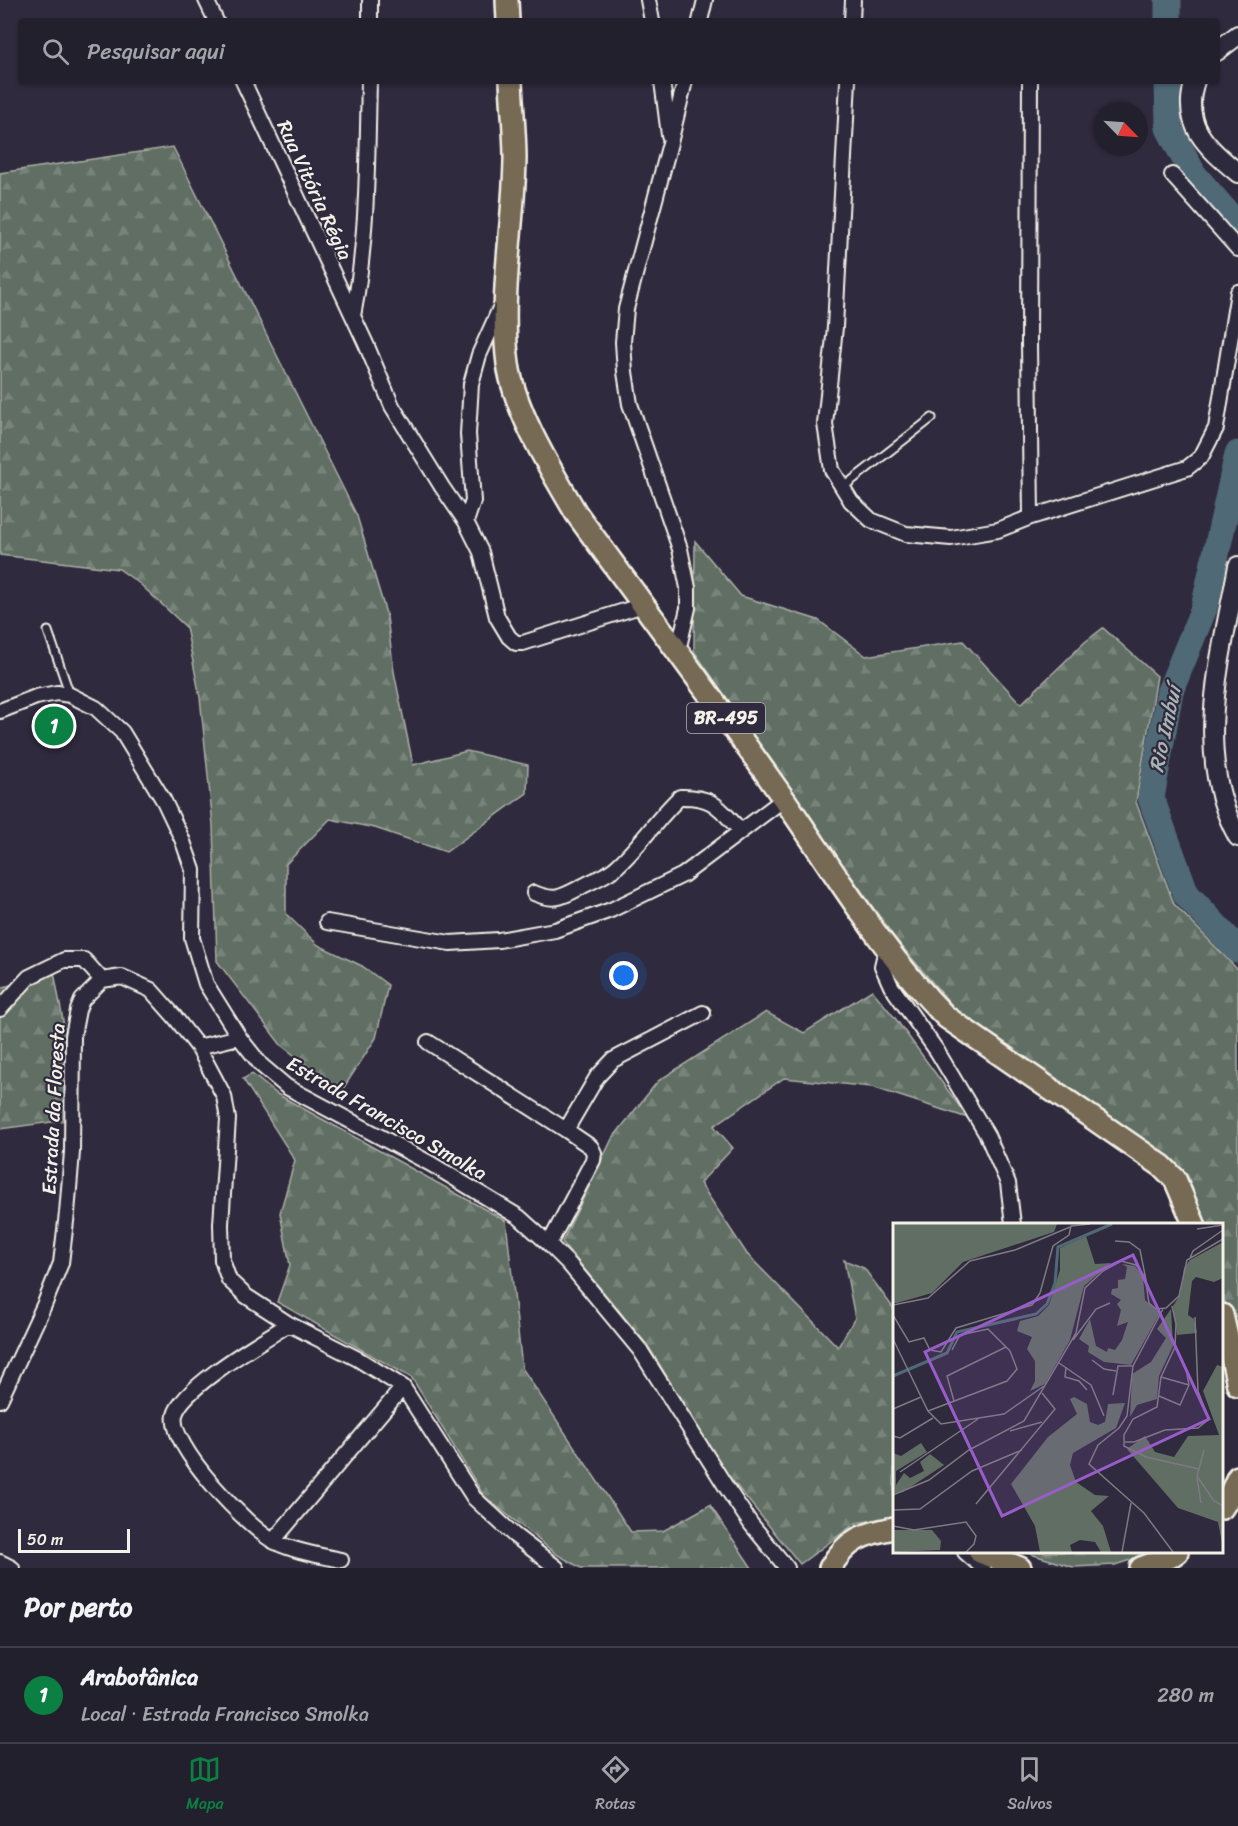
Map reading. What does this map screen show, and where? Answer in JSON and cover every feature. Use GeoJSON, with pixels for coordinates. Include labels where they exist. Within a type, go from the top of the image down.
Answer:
{"type":"FeatureCollection","features":[{"type":"Feature","properties":{"kind":"main road"},"geometry":{"type":"LineString","coordinates":[[507,0],[508,18]]}},
{"type":"Feature","properties":{"kind":"main road","name":"BR-495"},"geometry":{"type":"LineString","coordinates":[[511,84],[515,158],[504,299],[508,365],[522,413],[576,513],[784,799],[886,949],[922,993],[946,1017],[1162,1166],[1175,1179],[1194,1223]]}},
{"type":"Feature","properties":{"kind":"main road"},"geometry":{"type":"LineString","coordinates":[[1223,1323],[1238,1385]]}},
{"type":"Feature","properties":{"kind":"main road"},"geometry":{"type":"LineString","coordinates":[[1223,1505],[1238,1477]]}},
{"type":"Feature","properties":{"kind":"main road"},"geometry":{"type":"LineString","coordinates":[[830,1568],[836,1557],[852,1542],[867,1533],[893,1528]]}},
{"type":"Feature","properties":{"kind":"main road"},"geometry":{"type":"LineString","coordinates":[[985,1553],[1020,1568]]}},
{"type":"Feature","properties":{"kind":"main road"},"geometry":{"type":"LineString","coordinates":[[1141,1568],[1175,1553]]}},
{"type":"Feature","properties":{"kind":"street"},"geometry":{"type":"LineString","coordinates":[[206,0],[215,18]]}},
{"type":"Feature","properties":{"kind":"street"},"geometry":{"type":"LineString","coordinates":[[370,0],[370,18]]}},
{"type":"Feature","properties":{"kind":"street"},"geometry":{"type":"LineString","coordinates":[[648,0],[651,18]]}},
{"type":"Feature","properties":{"kind":"street"},"geometry":{"type":"LineString","coordinates":[[701,18],[705,0]]}},
{"type":"Feature","properties":{"kind":"street"},"geometry":{"type":"LineString","coordinates":[[852,18],[853,0]]}},
{"type":"Feature","properties":{"kind":"street"},"geometry":{"type":"LineString","coordinates":[[1220,49],[1238,35]]}},
{"type":"Feature","properties":{"kind":"street","name":"Rua Vitória Régia"},"geometry":{"type":"LineString","coordinates":[[244,84],[392,406],[466,522],[481,552],[497,617],[509,637],[516,643],[523,643],[643,605]]}},
{"type":"Feature","properties":{"kind":"street"},"geometry":{"type":"LineString","coordinates":[[352,316],[359,283],[364,235],[369,84]]}},
{"type":"Feature","properties":{"kind":"street"},"geometry":{"type":"LineString","coordinates":[[662,84],[670,143]]}},
{"type":"Feature","properties":{"kind":"street"},"geometry":{"type":"LineString","coordinates":[[678,651],[688,608],[688,588],[680,549],[630,404],[623,342],[626,309],[684,84]]}},
{"type":"Feature","properties":{"kind":"street"},"geometry":{"type":"LineString","coordinates":[[848,84],[835,327],[825,424],[832,470],[851,501],[871,520],[906,534],[951,538],[998,530],[1031,517],[1187,468],[1201,457],[1216,428],[1238,292]]}},
{"type":"Feature","properties":{"kind":"street"},"geometry":{"type":"LineString","coordinates":[[1030,84],[1031,517]]}},
{"type":"Feature","properties":{"kind":"street"},"geometry":{"type":"LineString","coordinates":[[1194,84],[1191,115],[1198,132],[1209,149],[1238,173]]}},
{"type":"Feature","properties":{"kind":"street"},"geometry":{"type":"LineString","coordinates":[[1172,174],[1238,249]]}},
{"type":"Feature","properties":{"kind":"street"},"geometry":{"type":"LineString","coordinates":[[466,522],[473,501],[468,434],[471,384],[479,355],[504,299]]}},
{"type":"Feature","properties":{"kind":"street"},"geometry":{"type":"LineString","coordinates":[[1238,566],[1212,724],[1214,763],[1220,796],[1238,837]]}},
{"type":"Feature","properties":{"kind":"street","name":"Estrada Francisco Smolka"},"geometry":{"type":"LineString","coordinates":[[0,711],[36,697],[57,693],[70,695],[96,708],[122,732],[164,801],[182,839],[193,870],[192,938],[206,984],[239,1037],[261,1065],[287,1087],[431,1164],[519,1217],[549,1244],[569,1264],[640,1350],[728,1490],[751,1524],[787,1568]]}},
{"type":"Feature","properties":{"kind":"street"},"geometry":{"type":"LineString","coordinates":[[534,892],[546,898],[560,898],[612,870],[630,854],[667,809],[680,797],[699,797],[716,804],[741,831]]}},
{"type":"Feature","properties":{"kind":"street"},"geometry":{"type":"LineString","coordinates":[[327,922],[450,943],[499,940],[555,930],[612,910],[683,875],[784,799]]}},
{"type":"Feature","properties":{"kind":"street"},"geometry":{"type":"LineString","coordinates":[[886,949],[882,966],[891,986],[937,1051],[987,1135],[1008,1183],[1013,1223]]}},
{"type":"Feature","properties":{"kind":"street"},"geometry":{"type":"LineString","coordinates":[[0,1009],[29,977],[64,960],[84,960],[102,980],[122,977],[151,990],[198,1047],[224,1096],[228,1119],[222,1186],[222,1260],[229,1280],[246,1296],[289,1324],[358,1359],[403,1386],[474,1498],[514,1535],[558,1568]]}},
{"type":"Feature","properties":{"kind":"street","name":"Estrada da Floresta"},"geometry":{"type":"LineString","coordinates":[[0,1400],[61,1263],[72,1152],[73,1036],[82,1000],[102,980]]}},
{"type":"Feature","properties":{"kind":"street"},"geometry":{"type":"LineString","coordinates":[[566,1130],[597,1077],[613,1060],[703,1012]]}},
{"type":"Feature","properties":{"kind":"street"},"geometry":{"type":"LineString","coordinates":[[198,1047],[239,1037]]}},
{"type":"Feature","properties":{"kind":"street"},"geometry":{"type":"LineString","coordinates":[[428,1041],[591,1147],[594,1153],[593,1160],[549,1244]]}},
{"type":"Feature","properties":{"kind":"street"},"geometry":{"type":"LineString","coordinates":[[289,1324],[207,1377],[175,1414],[176,1426],[197,1466],[220,1495],[273,1541],[303,1553],[341,1560]]}},
{"type":"Feature","properties":{"kind":"street"},"geometry":{"type":"LineString","coordinates":[[273,1541],[403,1386]]}},
{"type":"Feature","properties":{"kind":"street"},"geometry":{"type":"LineString","coordinates":[[967,1553],[983,1568]]}},
{"type":"Feature","properties":{"kind":"street"},"geometry":{"type":"LineString","coordinates":[[0,1562],[12,1568]]}},
{"type":"Feature","properties":{"kind":"lane"},"geometry":{"type":"LineString","coordinates":[[842,488],[932,418]]}},
{"type":"Feature","properties":{"kind":"lane"},"geometry":{"type":"LineString","coordinates":[[48,630],[70,695]]}},
{"type":"Feature","properties":{"kind":"green space"},"geometry":{"type":"Polygon","coordinates":[[[173,147],[357,516],[387,617],[394,672],[413,765],[467,751],[528,765],[527,793],[446,852],[375,828],[330,819],[286,864],[286,914],[318,945],[362,966],[388,985],[376,1038],[341,1092],[281,1045],[217,961],[213,825],[200,697],[186,627],[140,584],[119,569],[0,555],[0,173],[173,147]]]}},
{"type":"Feature","properties":{"kind":"green space"},"geometry":{"type":"Polygon","coordinates":[[[695,541],[741,596],[818,620],[866,656],[963,641],[1021,704],[1085,642],[1103,628],[1157,676],[1136,802],[1174,904],[1238,970],[1238,1347],[1223,1294],[1223,1223],[1202,1223],[1188,1176],[961,1016],[893,936],[694,651],[695,541]]]}},
{"type":"Feature","properties":{"kind":"green space"},"geometry":{"type":"Polygon","coordinates":[[[54,972],[81,1118],[0,1129],[0,988],[54,972]]]}},
{"type":"Feature","properties":{"kind":"green space"},"geometry":{"type":"Polygon","coordinates":[[[872,990],[968,1118],[872,1087],[784,1078],[714,1126],[733,1148],[700,1183],[747,1254],[838,1347],[855,1318],[844,1260],[864,1268],[893,1308],[893,1517],[856,1523],[800,1564],[727,1474],[648,1346],[562,1242],[612,1139],[658,1081],[766,1012],[804,1033],[872,990]]]}},
{"type":"Feature","properties":{"kind":"green space"},"geometry":{"type":"Polygon","coordinates":[[[252,1074],[277,1094],[506,1221],[522,1368],[631,1532],[663,1531],[710,1505],[752,1568],[581,1568],[556,1554],[484,1496],[412,1378],[277,1302],[290,1265],[280,1213],[295,1160],[243,1079],[252,1074]]]}},
{"type":"Feature","properties":{"kind":"green space"},"geometry":{"type":"Polygon","coordinates":[[[1027,1553],[1152,1553],[1115,1565],[1073,1567],[1027,1553]]]}},
{"type":"Feature","properties":{"kind":"waterway","name":"Rio Imbuí"},"geometry":{"type":"LineString","coordinates":[[1168,0],[1168,18]]}},
{"type":"Feature","properties":{"kind":"waterway","name":"Rio Imbuí"},"geometry":{"type":"LineString","coordinates":[[1168,84],[1169,128],[1193,174],[1230,217],[1238,221]]}},
{"type":"Feature","properties":{"kind":"waterway","name":"Rio Imbuí"},"geometry":{"type":"LineString","coordinates":[[1238,454],[1204,608],[1170,691],[1151,798],[1186,894],[1238,950]]}},
{"type":"Feature","properties":{"kind":"place","name":"Arabotânica"},"geometry":{"type":"Point","coordinates":[54,726]}}]}
